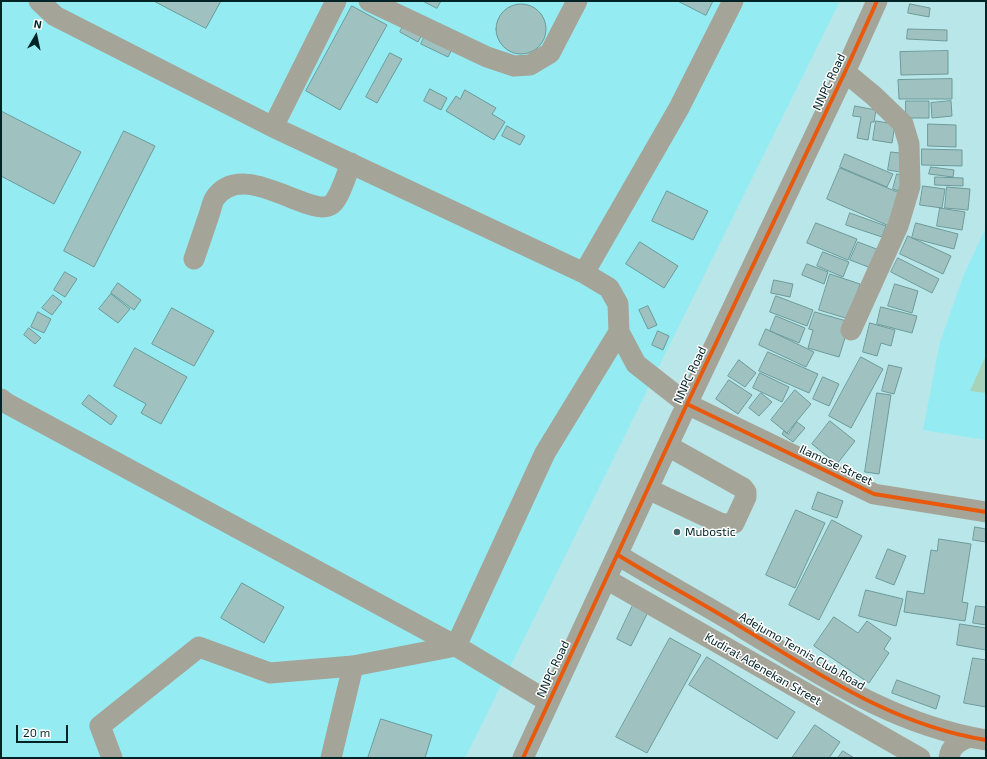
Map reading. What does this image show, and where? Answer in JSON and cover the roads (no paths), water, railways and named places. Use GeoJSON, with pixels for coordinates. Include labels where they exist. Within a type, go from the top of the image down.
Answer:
{"type":"FeatureCollection","features":[{"type":"Feature","properties":{"kind":"street"},"geometry":{"type":"LineString","coordinates":[[39,1],[54,16],[273,127],[584,273],[609,288],[618,304],[619,332],[545,453],[456,646]]}},
{"type":"Feature","properties":{"kind":"street"},"geometry":{"type":"LineString","coordinates":[[273,127],[336,1]]}},
{"type":"Feature","properties":{"kind":"street"},"geometry":{"type":"LineString","coordinates":[[369,1],[487,57],[514,66],[530,65],[550,53],[577,1]]}},
{"type":"Feature","properties":{"kind":"street"},"geometry":{"type":"LineString","coordinates":[[584,273],[678,108],[733,1]]}},
{"type":"Feature","properties":{"kind":"street","name":"NNPC Road"},"geometry":{"type":"LineString","coordinates":[[523,758],[687,404],[845,72],[877,1]]}},
{"type":"Feature","properties":{"kind":"street"},"geometry":{"type":"LineString","coordinates":[[845,72],[874,96],[903,124],[909,144],[910,186],[898,226],[851,330]]}},
{"type":"Feature","properties":{"kind":"street"},"geometry":{"type":"LineString","coordinates":[[194,259],[215,198],[224,190],[234,185],[262,186],[301,201],[323,207],[331,205],[336,200],[351,163]]}},
{"type":"Feature","properties":{"kind":"street","name":"Ilamose Street"},"geometry":{"type":"LineString","coordinates":[[619,332],[636,364],[687,404],[874,494],[986,512]]}},
{"type":"Feature","properties":{"kind":"street"},"geometry":{"type":"LineString","coordinates":[[1,399],[456,646],[549,702]]}},
{"type":"Feature","properties":{"kind":"street"},"geometry":{"type":"LineString","coordinates":[[648,488],[722,524],[734,523],[746,497],[746,492],[743,488],[668,446]]}},
{"type":"Feature","properties":{"kind":"street","name":"Adejumo Tennis Club Road"},"geometry":{"type":"LineString","coordinates":[[618,555],[879,707],[918,723],[978,738]]}},
{"type":"Feature","properties":{"kind":"street","name":"Kudirat Adenekan Street"},"geometry":{"type":"LineString","coordinates":[[606,579],[920,758]]}},
{"type":"Feature","properties":{"kind":"street"},"geometry":{"type":"LineString","coordinates":[[112,758],[100,726],[200,647],[270,674],[353,666],[456,646]]}},
{"type":"Feature","properties":{"kind":"street"},"geometry":{"type":"LineString","coordinates":[[331,758],[353,666]]}},
{"type":"Feature","properties":{"kind":"street"},"geometry":{"type":"LineString","coordinates":[[949,758],[949,753],[962,740],[978,738]]}},
{"type":"Feature","properties":{"kind":"place","name":"Mubostic"},"geometry":{"type":"Point","coordinates":[677,532]}}]}
